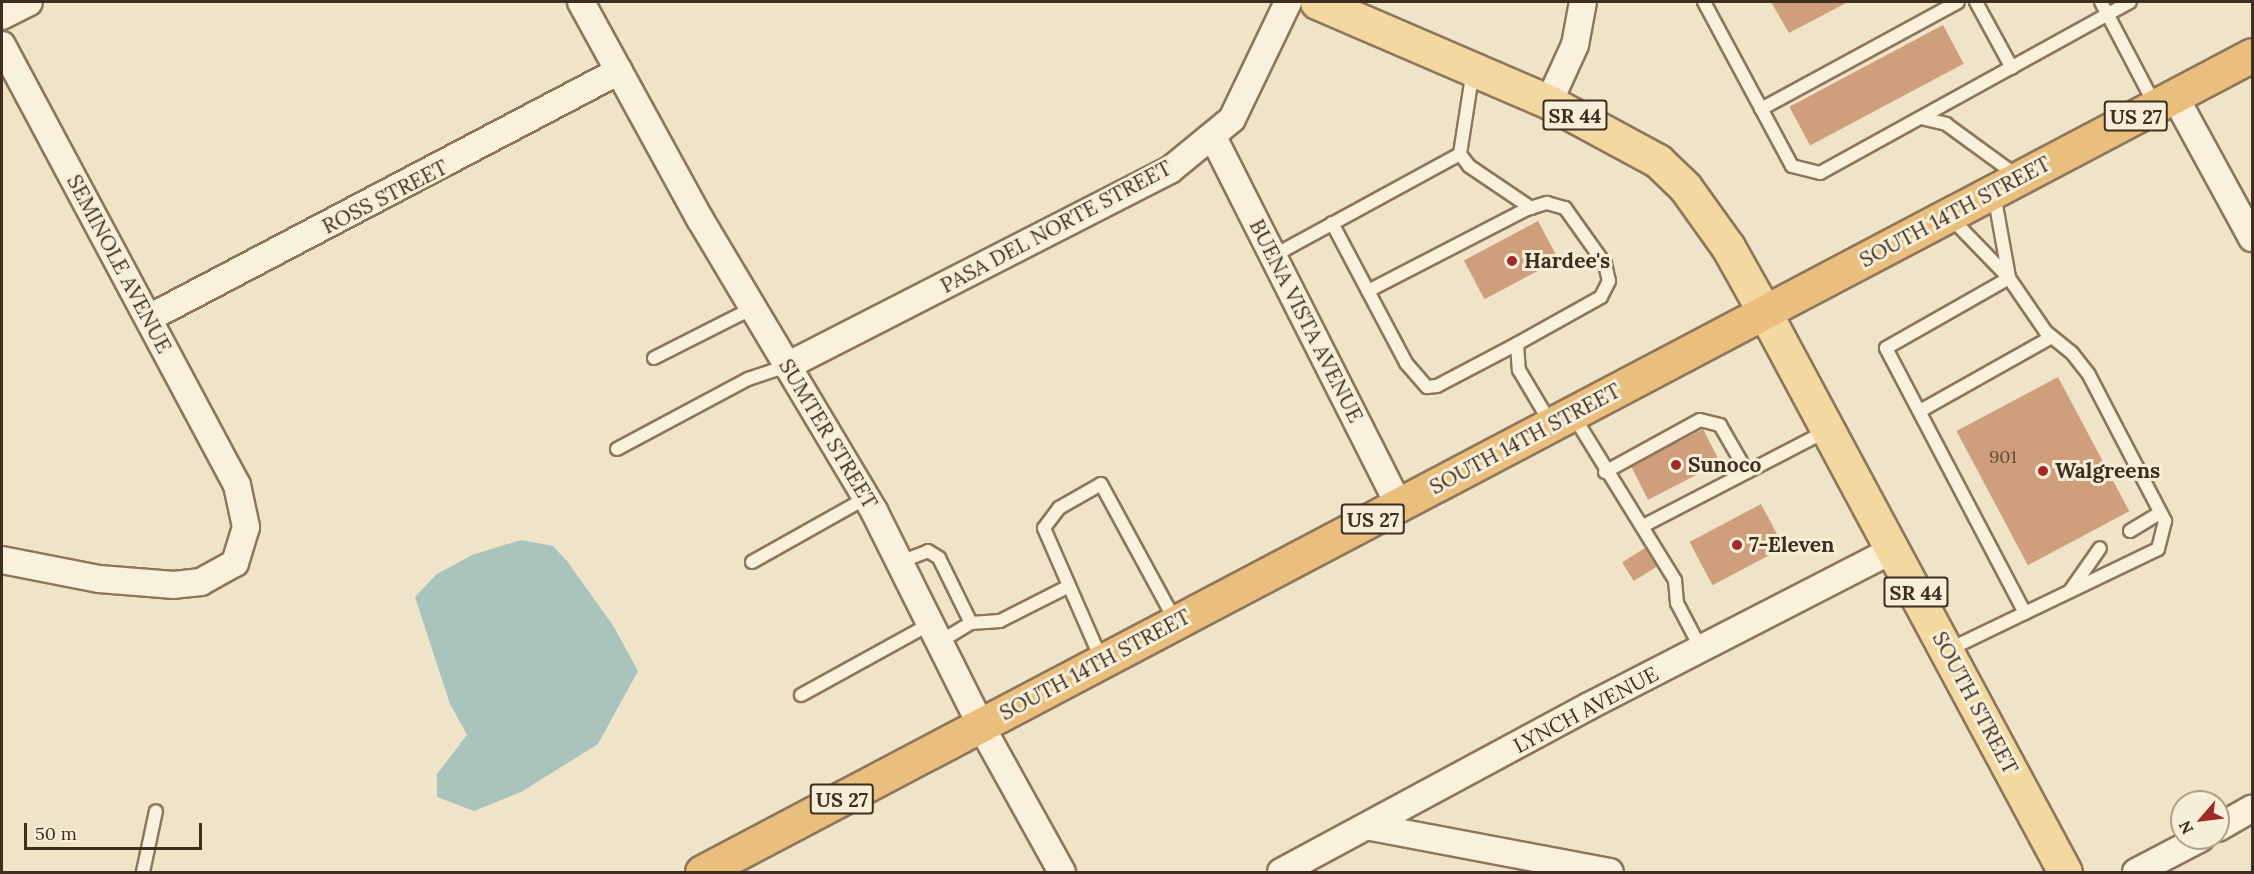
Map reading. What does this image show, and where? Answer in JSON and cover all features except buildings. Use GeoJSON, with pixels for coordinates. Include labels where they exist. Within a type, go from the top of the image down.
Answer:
{"type":"FeatureCollection","features":[{"type":"Feature","properties":{"kind":"highway","name":"SOUTH 14TH STREET"},"geometry":{"type":"LineString","coordinates":[[702,873],[2253,55]]}},
{"type":"Feature","properties":{"kind":"main road","name":"SR 44"},"geometry":{"type":"LineString","coordinates":[[1317,2],[1549,102],[1626,141],[1658,161],[1685,187],[1765,313]]}},
{"type":"Feature","properties":{"kind":"main road","name":"SOUTH STREET"},"geometry":{"type":"LineString","coordinates":[[1765,313],[2065,873]]}},
{"type":"Feature","properties":{"kind":"street"},"geometry":{"type":"LineString","coordinates":[[2,15],[29,2]]}},
{"type":"Feature","properties":{"kind":"street","name":"SUMTER STREET"},"geometry":{"type":"LineString","coordinates":[[581,2],[753,308],[866,498],[936,632],[981,726],[1062,873]]}},
{"type":"Feature","properties":{"kind":"street","name":"PASA DEL NORTE STREET"},"geometry":{"type":"LineString","coordinates":[[787,366],[1170,170],[1213,137],[1232,119],[1252,85],[1288,2]]}},
{"type":"Feature","properties":{"kind":"street"},"geometry":{"type":"LineString","coordinates":[[1549,102],[1575,45],[1583,2]]}},
{"type":"Feature","properties":{"kind":"street","name":"SEMINOLE AVENUE"},"geometry":{"type":"LineString","coordinates":[[2,45],[236,483],[246,527],[241,551],[219,575],[201,582],[174,585],[99,579],[2,560]]}},
{"type":"Feature","properties":{"kind":"street","name":"ROSS STREET"},"geometry":{"type":"LineString","coordinates":[[148,318],[619,71]]}},
{"type":"Feature","properties":{"kind":"street"},"geometry":{"type":"LineString","coordinates":[[2165,100],[2253,238]]}},
{"type":"Feature","properties":{"kind":"street","name":"BUENA VISTA AVENUE"},"geometry":{"type":"LineString","coordinates":[[1213,137],[1399,505]]}},
{"type":"Feature","properties":{"kind":"street","name":"LYNCH AVENUE"},"geometry":{"type":"LineString","coordinates":[[1281,873],[1701,649],[1893,550]]}},
{"type":"Feature","properties":{"kind":"street"},"geometry":{"type":"LineString","coordinates":[[2230,821],[2253,807]]}},
{"type":"Feature","properties":{"kind":"street"},"geometry":{"type":"LineString","coordinates":[[1371,827],[1610,873]]}},
{"type":"Feature","properties":{"kind":"street"},"geometry":{"type":"LineString","coordinates":[[2152,869],[2182,850]]}},
{"type":"Feature","properties":{"kind":"lane"},"geometry":{"type":"LineString","coordinates":[[1704,2],[1792,166],[1820,173],[1925,119],[2012,68],[2104,7],[2130,2]]}},
{"type":"Feature","properties":{"kind":"lane"},"geometry":{"type":"LineString","coordinates":[[1761,109],[1958,2]]}},
{"type":"Feature","properties":{"kind":"lane"},"geometry":{"type":"LineString","coordinates":[[1976,2],[2012,68]]}},
{"type":"Feature","properties":{"kind":"lane"},"geometry":{"type":"LineString","coordinates":[[2104,7],[2165,100]]}},
{"type":"Feature","properties":{"kind":"lane"},"geometry":{"type":"LineString","coordinates":[[1473,69],[1460,154],[1469,166],[1531,208]]}},
{"type":"Feature","properties":{"kind":"lane"},"geometry":{"type":"LineString","coordinates":[[1925,119],[1946,124],[2006,185],[2009,278]]}},
{"type":"Feature","properties":{"kind":"lane"},"geometry":{"type":"LineString","coordinates":[[1273,255],[1460,154]]}},
{"type":"Feature","properties":{"kind":"lane"},"geometry":{"type":"LineString","coordinates":[[1332,223],[1406,363],[1421,382],[1437,386],[1601,297],[1609,281],[1605,264],[1565,208],[1547,203],[1531,208],[1368,291]]}},
{"type":"Feature","properties":{"kind":"lane"},"geometry":{"type":"LineString","coordinates":[[1947,651],[2158,549],[2165,521],[2089,375],[2052,337],[2009,278],[1948,215]]}},
{"type":"Feature","properties":{"kind":"lane"},"geometry":{"type":"LineString","coordinates":[[2009,278],[1886,348],[2025,613]]}},
{"type":"Feature","properties":{"kind":"lane"},"geometry":{"type":"LineString","coordinates":[[654,358],[753,308]]}},
{"type":"Feature","properties":{"kind":"lane"},"geometry":{"type":"LineString","coordinates":[[1920,411],[2052,337]]}},
{"type":"Feature","properties":{"kind":"lane"},"geometry":{"type":"LineString","coordinates":[[1517,344],[1519,370],[1605,472],[1643,526],[1675,579],[1677,603],[1701,649]]}},
{"type":"Feature","properties":{"kind":"lane"},"geometry":{"type":"LineString","coordinates":[[617,449],[748,379],[787,366]]}},
{"type":"Feature","properties":{"kind":"lane"},"geometry":{"type":"LineString","coordinates":[[1605,472],[1700,420],[1720,425],[1747,472]]}},
{"type":"Feature","properties":{"kind":"lane"},"geometry":{"type":"LineString","coordinates":[[1643,526],[1829,430]]}},
{"type":"Feature","properties":{"kind":"lane"},"geometry":{"type":"LineString","coordinates":[[1103,662],[1067,587],[1044,528],[1059,508],[1101,484],[1176,622]]}},
{"type":"Feature","properties":{"kind":"lane"},"geometry":{"type":"LineString","coordinates":[[752,562],[866,498]]}},
{"type":"Feature","properties":{"kind":"lane"},"geometry":{"type":"LineString","coordinates":[[2130,531],[2160,513]]}},
{"type":"Feature","properties":{"kind":"lane"},"geometry":{"type":"LineString","coordinates":[[2067,594],[2100,548]]}},
{"type":"Feature","properties":{"kind":"lane"},"geometry":{"type":"LineString","coordinates":[[900,562],[928,551],[939,558],[971,623]]}},
{"type":"Feature","properties":{"kind":"lane"},"geometry":{"type":"LineString","coordinates":[[801,695],[936,632],[971,623],[1000,621],[1067,587]]}},
{"type":"Feature","properties":{"kind":"lane"},"geometry":{"type":"LineString","coordinates":[[144,873],[156,811]]}},
{"type":"Feature","properties":{"kind":"water"},"geometry":{"type":"Polygon","coordinates":[[[521,540],[553,546],[567,561],[614,627],[638,671],[598,744],[521,792],[474,811],[437,797],[437,774],[467,735],[450,704],[415,597],[437,574],[472,555],[521,540]]]}},
{"type":"Feature","properties":{"kind":"place","name":"Hardee's"},"geometry":{"type":"Point","coordinates":[1512,261]}},
{"type":"Feature","properties":{"kind":"place","name":"Sunoco"},"geometry":{"type":"Point","coordinates":[1676,465]}},
{"type":"Feature","properties":{"kind":"place","name":"Walgreens"},"geometry":{"type":"Point","coordinates":[2043,471]}},
{"type":"Feature","properties":{"kind":"place","name":"7-Eleven"},"geometry":{"type":"Point","coordinates":[1737,545]}}]}
